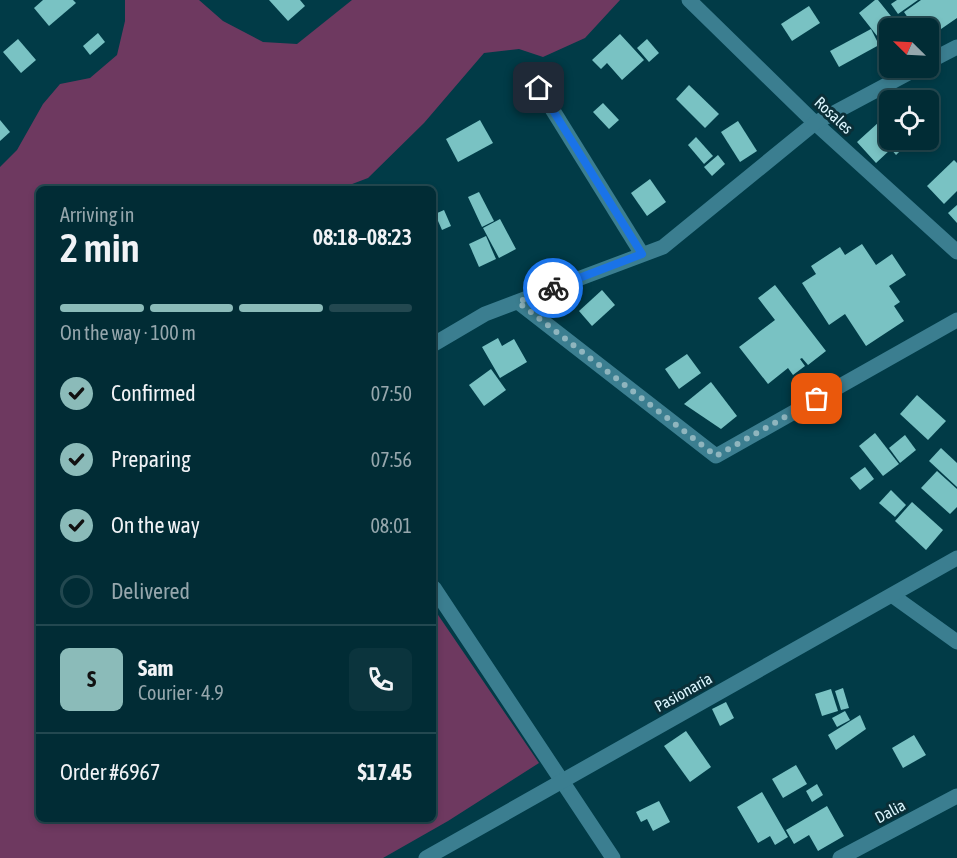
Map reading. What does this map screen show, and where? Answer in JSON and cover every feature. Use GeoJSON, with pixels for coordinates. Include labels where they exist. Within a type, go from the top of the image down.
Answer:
{"type":"FeatureCollection","features":[{"type":"Feature","properties":{"kind":"street","name":"Rosales"},"geometry":{"type":"LineString","coordinates":[[689,0],[815,123],[957,252]]}},
{"type":"Feature","properties":{"kind":"street"},"geometry":{"type":"LineString","coordinates":[[939,56],[957,47]]}},
{"type":"Feature","properties":{"kind":"street"},"geometry":{"type":"LineString","coordinates":[[436,343],[485,314],[663,247],[815,123],[899,78]]}},
{"type":"Feature","properties":{"kind":"street"},"geometry":{"type":"LineString","coordinates":[[539,88],[642,254]]}},
{"type":"Feature","properties":{"kind":"street"},"geometry":{"type":"LineString","coordinates":[[518,302],[716,456],[957,320]]}},
{"type":"Feature","properties":{"kind":"street","name":"Pasionaria"},"geometry":{"type":"LineString","coordinates":[[426,858],[562,779],[957,558]]}},
{"type":"Feature","properties":{"kind":"street"},"geometry":{"type":"LineString","coordinates":[[436,591],[613,858]]}},
{"type":"Feature","properties":{"kind":"street"},"geometry":{"type":"LineString","coordinates":[[892,596],[957,642]]}},
{"type":"Feature","properties":{"kind":"street","name":"Dalia"},"geometry":{"type":"LineString","coordinates":[[840,858],[957,796]]}},
{"type":"Feature","properties":{"kind":"shaded area"},"geometry":{"type":"Polygon","coordinates":[[[125,0],[199,0],[223,21],[263,42],[297,44],[352,0],[620,0],[585,38],[543,57],[519,49],[484,53],[424,123],[368,178],[347,186],[36,186],[36,822],[436,822],[436,612],[539,763],[448,821],[383,858],[0,858],[0,167],[17,150],[43,104],[60,84],[90,78],[117,55],[125,21],[125,0]]]}},
{"type":"Feature","properties":{"kind":"building"},"geometry":{"type":"Polygon","coordinates":[[[43,0],[73,0],[76,3],[49,26],[34,8],[43,0]]]}},
{"type":"Feature","properties":{"kind":"building"},"geometry":{"type":"Polygon","coordinates":[[[269,0],[300,0],[305,6],[288,21],[269,0]]]}},
{"type":"Feature","properties":{"kind":"building"},"geometry":{"type":"Polygon","coordinates":[[[878,0],[893,18],[879,18],[879,38],[859,13],[878,0]]]}},
{"type":"Feature","properties":{"kind":"building"},"geometry":{"type":"Polygon","coordinates":[[[897,0],[918,0],[898,14],[891,4],[897,0]]]}},
{"type":"Feature","properties":{"kind":"building"},"geometry":{"type":"Polygon","coordinates":[[[921,0],[957,0],[957,18],[939,30],[939,18],[908,18],[904,12],[921,0]]]}},
{"type":"Feature","properties":{"kind":"building"},"geometry":{"type":"Polygon","coordinates":[[[809,6],[820,23],[792,41],[781,24],[809,6]]]}},
{"type":"Feature","properties":{"kind":"building"},"geometry":{"type":"Polygon","coordinates":[[[871,29],[879,45],[839,67],[830,51],[871,29]]]}},
{"type":"Feature","properties":{"kind":"building"},"geometry":{"type":"Polygon","coordinates":[[[98,33],[105,42],[90,55],[83,46],[98,33]]]}},
{"type":"Feature","properties":{"kind":"building"},"geometry":{"type":"Polygon","coordinates":[[[620,34],[644,60],[622,80],[607,63],[601,69],[592,60],[620,34]]]}},
{"type":"Feature","properties":{"kind":"building"},"geometry":{"type":"Polygon","coordinates":[[[18,39],[36,60],[21,73],[3,52],[18,39]]]}},
{"type":"Feature","properties":{"kind":"building"},"geometry":{"type":"Polygon","coordinates":[[[647,39],[659,53],[649,62],[637,48],[647,39]]]}},
{"type":"Feature","properties":{"kind":"building"},"geometry":{"type":"Polygon","coordinates":[[[689,85],[719,114],[705,128],[676,99],[689,85]]]}},
{"type":"Feature","properties":{"kind":"building"},"geometry":{"type":"Polygon","coordinates":[[[603,103],[619,120],[609,129],[593,112],[603,103]]]}},
{"type":"Feature","properties":{"kind":"building"},"geometry":{"type":"Polygon","coordinates":[[[0,120],[10,132],[0,141],[0,120]]]}},
{"type":"Feature","properties":{"kind":"building"},"geometry":{"type":"Polygon","coordinates":[[[480,120],[493,143],[458,162],[446,139],[480,120]]]}},
{"type":"Feature","properties":{"kind":"building"},"geometry":{"type":"Polygon","coordinates":[[[738,121],[757,151],[740,162],[721,132],[738,121]]]}},
{"type":"Feature","properties":{"kind":"building"},"geometry":{"type":"Polygon","coordinates":[[[879,122],[879,150],[890,150],[876,163],[857,142],[879,122]]]}},
{"type":"Feature","properties":{"kind":"building"},"geometry":{"type":"Polygon","coordinates":[[[696,137],[713,156],[704,164],[688,145],[696,137]]]}},
{"type":"Feature","properties":{"kind":"building"},"geometry":{"type":"Polygon","coordinates":[[[892,150],[901,150],[896,155],[892,150]]]}},
{"type":"Feature","properties":{"kind":"building"},"geometry":{"type":"Polygon","coordinates":[[[718,155],[725,164],[712,176],[704,167],[718,155]]]}},
{"type":"Feature","properties":{"kind":"building"},"geometry":{"type":"Polygon","coordinates":[[[954,160],[957,163],[957,191],[944,204],[927,186],[954,160]]]}},
{"type":"Feature","properties":{"kind":"building"},"geometry":{"type":"Polygon","coordinates":[[[650,179],[666,202],[647,216],[631,193],[650,179]]]}},
{"type":"Feature","properties":{"kind":"building"},"geometry":{"type":"Polygon","coordinates":[[[479,192],[494,221],[482,227],[468,197],[479,192]]]}},
{"type":"Feature","properties":{"kind":"building"},"geometry":{"type":"Polygon","coordinates":[[[957,205],[957,223],[948,213],[957,205]]]}},
{"type":"Feature","properties":{"kind":"building"},"geometry":{"type":"Polygon","coordinates":[[[444,210],[451,226],[442,230],[436,214],[444,210]]]}},
{"type":"Feature","properties":{"kind":"building"},"geometry":{"type":"Polygon","coordinates":[[[500,219],[516,249],[499,258],[483,228],[500,219]]]}},
{"type":"Feature","properties":{"kind":"building"},"geometry":{"type":"Polygon","coordinates":[[[486,236],[496,259],[479,267],[469,244],[486,236]]]}},
{"type":"Feature","properties":{"kind":"building"},"geometry":{"type":"Polygon","coordinates":[[[862,244],[876,265],[892,254],[906,275],[889,286],[900,302],[894,306],[904,321],[866,346],[845,314],[829,325],[802,283],[816,274],[811,266],[840,247],[845,255],[862,244]]]}},
{"type":"Feature","properties":{"kind":"building"},"geometry":{"type":"Polygon","coordinates":[[[775,285],[826,351],[808,365],[802,358],[800,359],[805,366],[793,375],[788,368],[768,384],[739,347],[775,320],[758,298],[775,285]]]}},
{"type":"Feature","properties":{"kind":"building"},"geometry":{"type":"Polygon","coordinates":[[[602,290],[615,305],[592,326],[579,311],[602,290]]]}},
{"type":"Feature","properties":{"kind":"building"},"geometry":{"type":"Polygon","coordinates":[[[498,338],[502,346],[514,339],[527,362],[500,378],[482,347],[498,338]]]}},
{"type":"Feature","properties":{"kind":"building"},"geometry":{"type":"Polygon","coordinates":[[[687,354],[701,373],[679,389],[665,369],[687,354]]]}},
{"type":"Feature","properties":{"kind":"building"},"geometry":{"type":"Polygon","coordinates":[[[491,369],[506,390],[484,406],[469,385],[491,369]]]}},
{"type":"Feature","properties":{"kind":"building"},"geometry":{"type":"Polygon","coordinates":[[[711,382],[737,416],[721,429],[684,404],[711,382]]]}},
{"type":"Feature","properties":{"kind":"building"},"geometry":{"type":"Polygon","coordinates":[[[917,395],[946,421],[928,440],[900,414],[917,395]]]}},
{"type":"Feature","properties":{"kind":"building"},"geometry":{"type":"Polygon","coordinates":[[[875,433],[899,464],[883,476],[859,446],[875,433]]]}},
{"type":"Feature","properties":{"kind":"building"},"geometry":{"type":"Polygon","coordinates":[[[905,435],[916,450],[900,463],[889,448],[905,435]]]}},
{"type":"Feature","properties":{"kind":"building"},"geometry":{"type":"Polygon","coordinates":[[[941,448],[957,463],[957,487],[929,461],[941,448]]]}},
{"type":"Feature","properties":{"kind":"building"},"geometry":{"type":"Polygon","coordinates":[[[865,467],[874,479],[860,490],[850,478],[865,467]]]}},
{"type":"Feature","properties":{"kind":"building"},"geometry":{"type":"Polygon","coordinates":[[[937,471],[957,489],[957,507],[950,514],[921,488],[937,471]]]}},
{"type":"Feature","properties":{"kind":"building"},"geometry":{"type":"Polygon","coordinates":[[[891,490],[906,505],[895,517],[879,503],[891,490]]]}},
{"type":"Feature","properties":{"kind":"building"},"geometry":{"type":"Polygon","coordinates":[[[912,502],[943,530],[926,550],[895,521],[912,502]]]}},
{"type":"Feature","properties":{"kind":"building"},"geometry":{"type":"Polygon","coordinates":[[[843,688],[849,708],[841,710],[835,691],[843,688]]]}},
{"type":"Feature","properties":{"kind":"building"},"geometry":{"type":"Polygon","coordinates":[[[831,689],[838,711],[822,716],[815,694],[831,689]]]}},
{"type":"Feature","properties":{"kind":"building"},"geometry":{"type":"Polygon","coordinates":[[[726,702],[734,718],[720,726],[712,709],[726,702]]]}},
{"type":"Feature","properties":{"kind":"building"},"geometry":{"type":"Polygon","coordinates":[[[845,711],[850,720],[837,727],[832,718],[845,711]]]}},
{"type":"Feature","properties":{"kind":"building"},"geometry":{"type":"Polygon","coordinates":[[[860,715],[866,729],[836,750],[828,735],[860,715]]]}},
{"type":"Feature","properties":{"kind":"building"},"geometry":{"type":"Polygon","coordinates":[[[686,731],[711,767],[690,782],[664,746],[686,731]]]}},
{"type":"Feature","properties":{"kind":"building"},"geometry":{"type":"Polygon","coordinates":[[[914,735],[926,755],[903,768],[892,748],[914,735]]]}},
{"type":"Feature","properties":{"kind":"building"},"geometry":{"type":"Polygon","coordinates":[[[796,765],[807,784],[783,798],[772,779],[796,765]]]}},
{"type":"Feature","properties":{"kind":"building"},"geometry":{"type":"Polygon","coordinates":[[[817,784],[823,795],[812,802],[806,791],[817,784]]]}},
{"type":"Feature","properties":{"kind":"building"},"geometry":{"type":"Polygon","coordinates":[[[762,792],[788,837],[775,845],[770,836],[758,843],[737,807],[762,792]]]}},
{"type":"Feature","properties":{"kind":"building"},"geometry":{"type":"Polygon","coordinates":[[[659,801],[670,822],[653,831],[647,819],[641,822],[636,812],[659,801]]]}},
{"type":"Feature","properties":{"kind":"building"},"geometry":{"type":"Polygon","coordinates":[[[827,806],[844,836],[818,851],[809,835],[794,844],[786,830],[827,806]]]}},
{"type":"Feature","properties":{"kind":"way so far"},"geometry":{"type":"LineString","coordinates":[[553,288],[518,302],[716,456],[817,399]]}},
{"type":"Feature","properties":{"kind":"route"},"geometry":{"type":"LineString","coordinates":[[539,88],[642,254],[553,288]]}}]}
